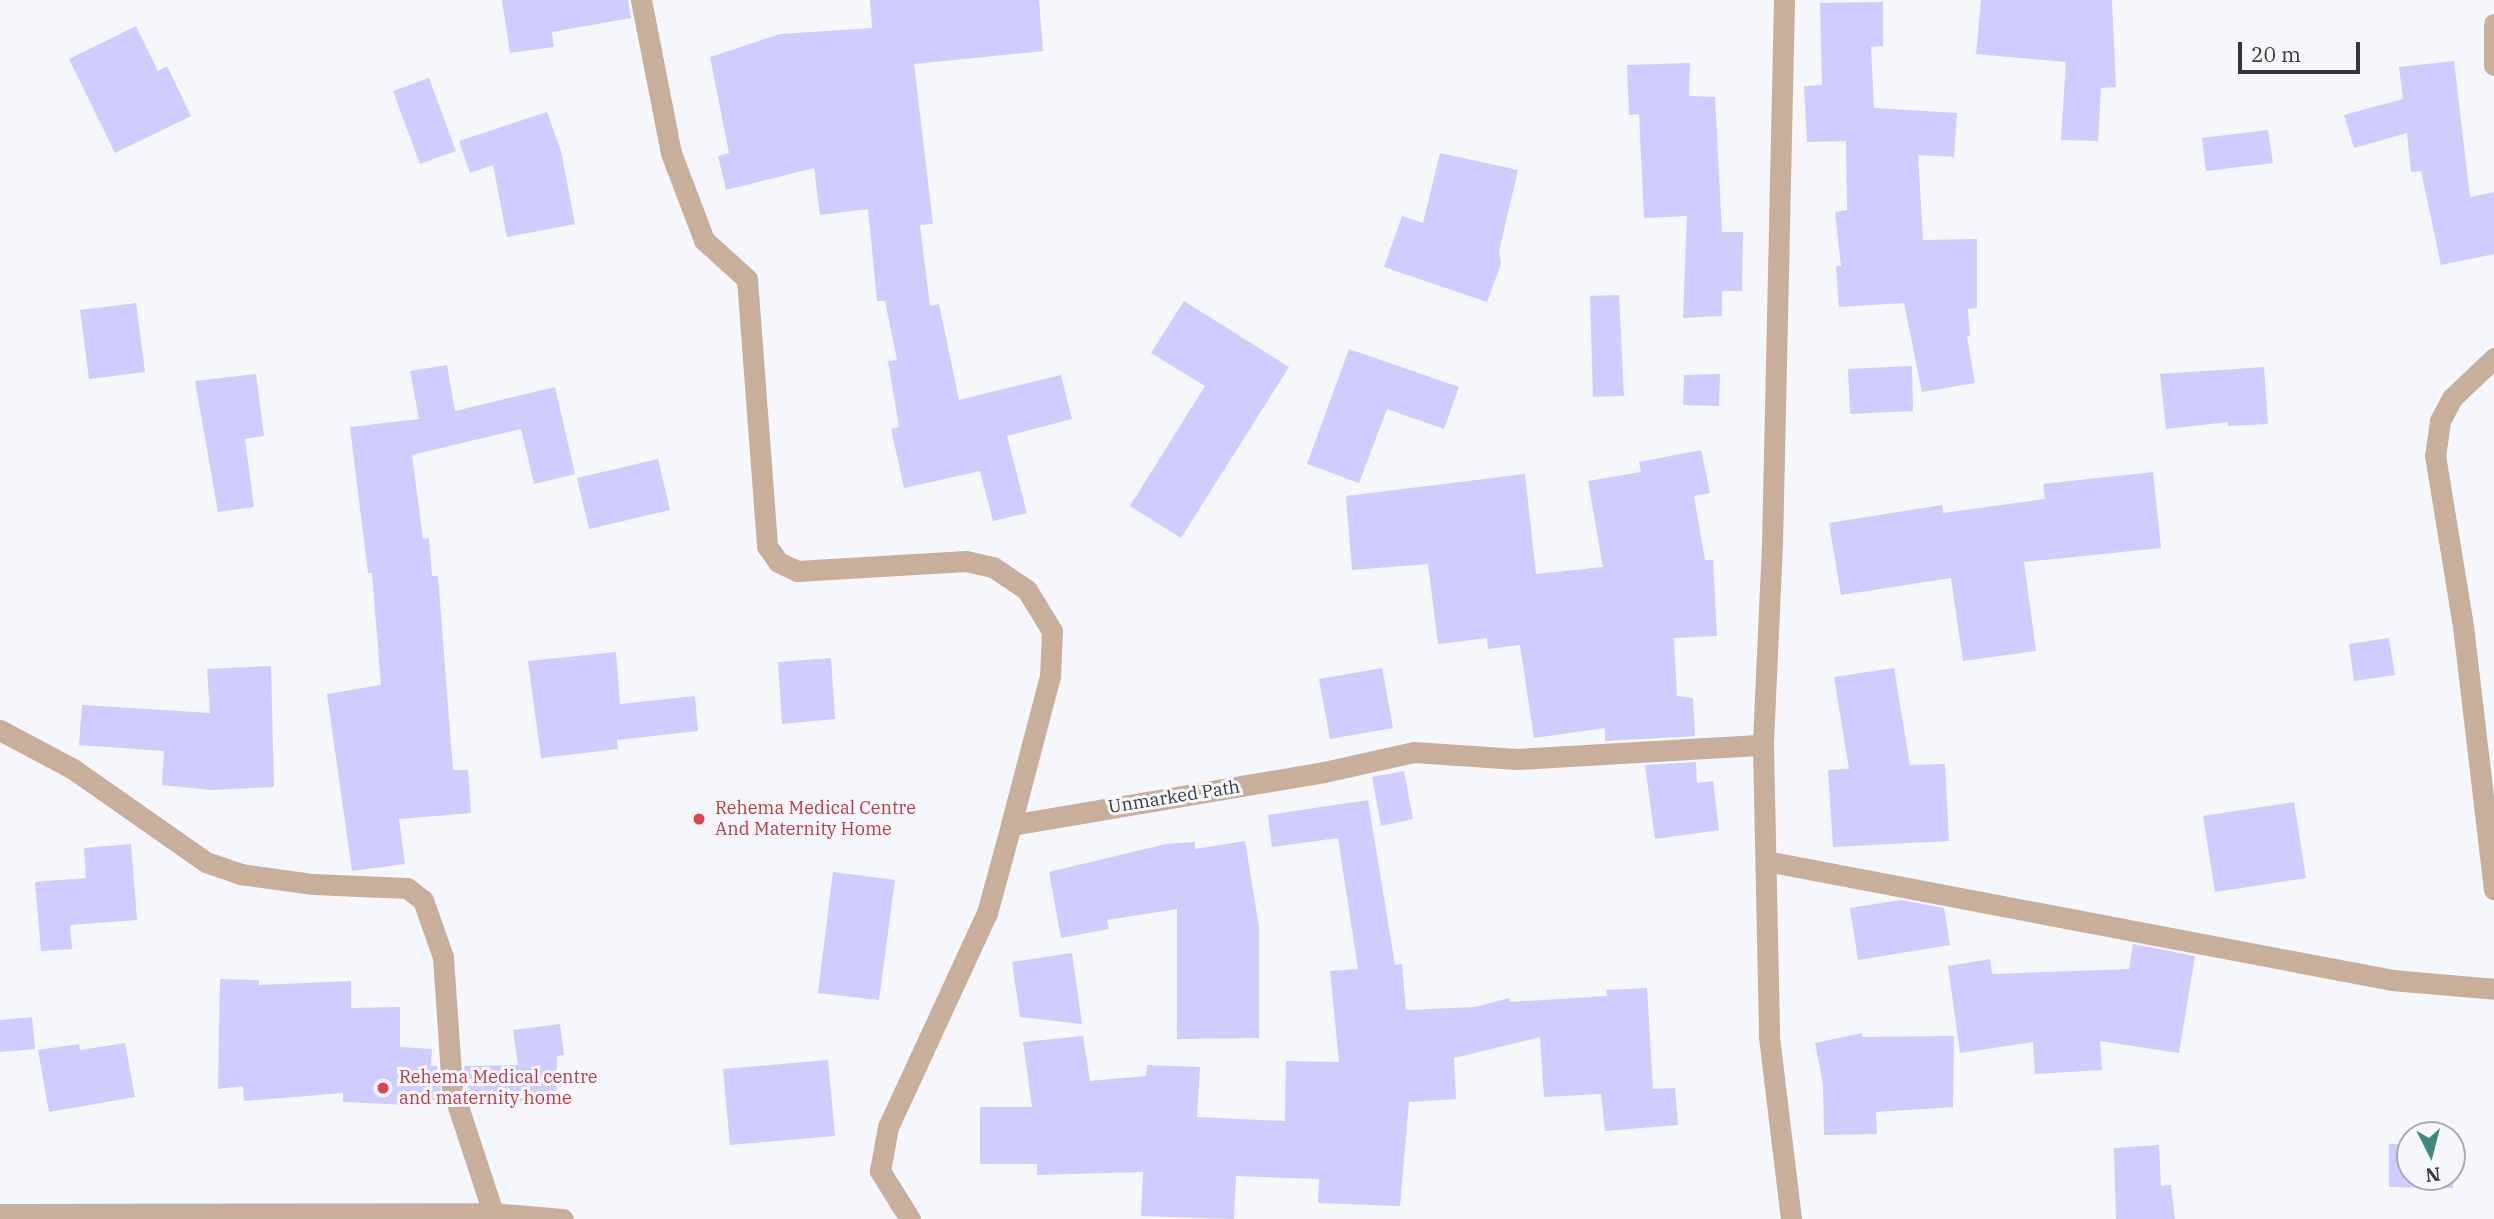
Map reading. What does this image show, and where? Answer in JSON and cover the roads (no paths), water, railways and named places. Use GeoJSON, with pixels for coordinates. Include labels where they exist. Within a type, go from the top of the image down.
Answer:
{"type":"FeatureCollection","features":[{"type":"Feature","properties":{"kind":"street"},"geometry":{"type":"LineString","coordinates":[[641,0],[654,81],[676,166],[704,240],[747,279],[767,547],[778,562],[797,571],[966,561],[993,567],[1027,590],[1052,631],[1050,676],[987,913],[888,1127],[880,1171],[910,1219]]}},
{"type":"Feature","properties":{"kind":"street"},"geometry":{"type":"LineString","coordinates":[[1784,0],[1763,745],[1769,1037],[1791,1219]]}},
{"type":"Feature","properties":{"kind":"street"},"geometry":{"type":"LineString","coordinates":[[2494,24],[2494,65]]}},
{"type":"Feature","properties":{"kind":"street"},"geometry":{"type":"LineString","coordinates":[[2494,358],[2452,397],[2440,421],[2435,455],[2463,626],[2494,889]]}},
{"type":"Feature","properties":{"kind":"street"},"geometry":{"type":"LineString","coordinates":[[0,730],[73,769],[206,862],[240,874],[313,884],[407,888],[423,900],[443,957],[452,1088],[493,1213]]}},
{"type":"Feature","properties":{"kind":"street","name":"Unmarked Path"},"geometry":{"type":"LineString","coordinates":[[1011,825],[1324,772],[1414,752],[1517,759],[1763,745]]}},
{"type":"Feature","properties":{"kind":"street"},"geometry":{"type":"LineString","coordinates":[[1766,861],[2392,979],[2494,989]]}},
{"type":"Feature","properties":{"kind":"street"},"geometry":{"type":"LineString","coordinates":[[0,1214],[493,1213],[563,1219]]}},
{"type":"Feature","properties":{"kind":"place","name":"Rehema Medical Centre And Maternity Home"},"geometry":{"type":"Point","coordinates":[699,819]}},
{"type":"Feature","properties":{"kind":"place","name":"Rehema Medical centre and maternity home"},"geometry":{"type":"Point","coordinates":[383,1088]}}]}
